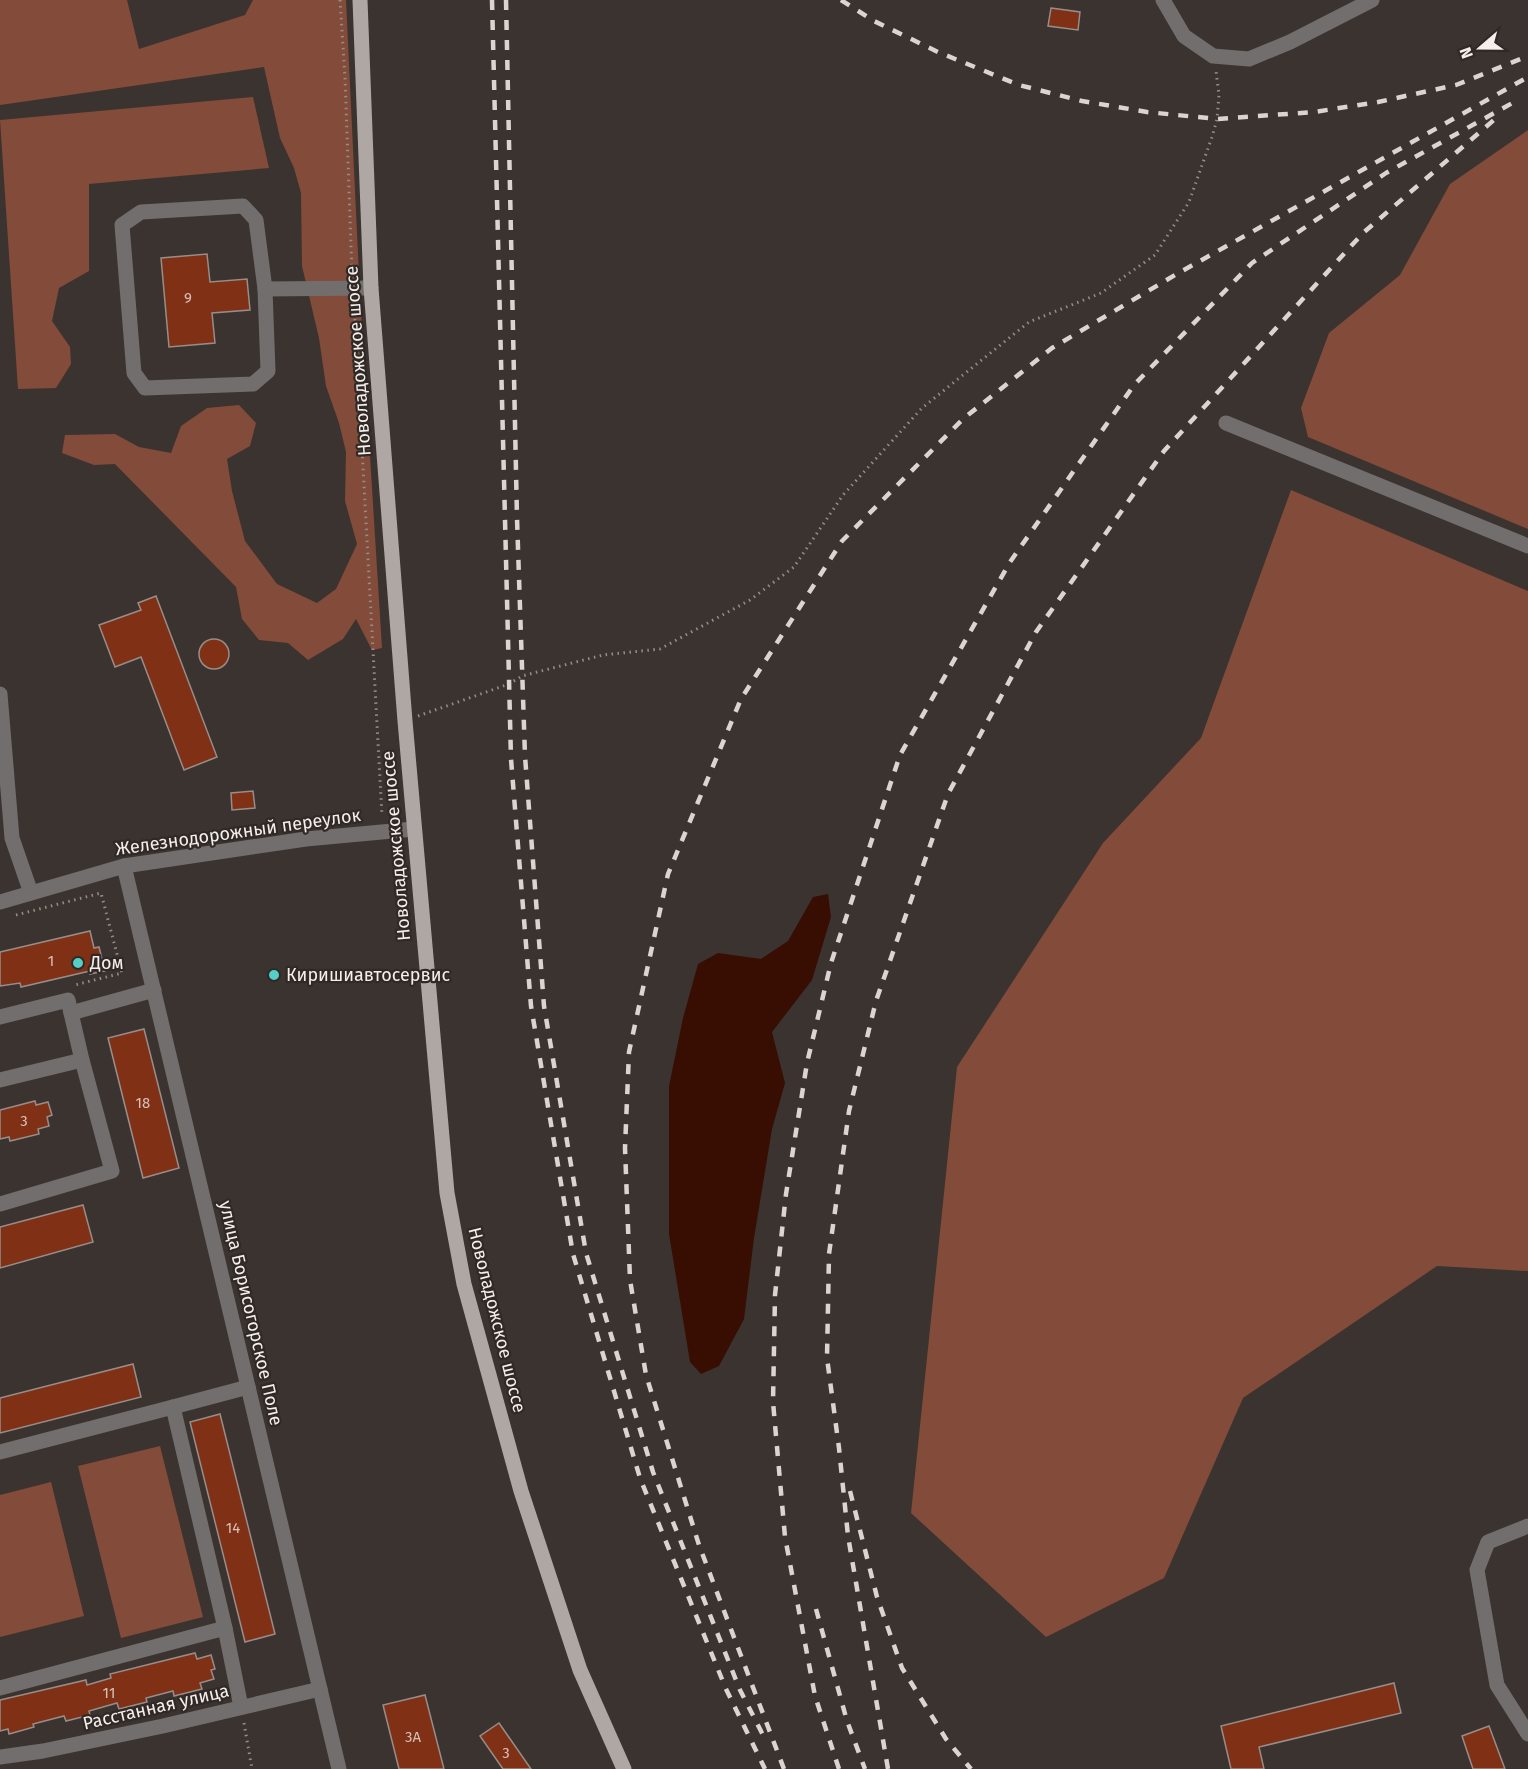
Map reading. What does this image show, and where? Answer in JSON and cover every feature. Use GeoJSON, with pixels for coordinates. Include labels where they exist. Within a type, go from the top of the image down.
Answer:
{"type":"FeatureCollection","features":[{"type":"Feature","properties":{"kind":"main road","name":"Новоладожское шоссе"},"geometry":{"type":"LineString","coordinates":[[360,0],[371,288],[414,829],[447,1193],[464,1284],[521,1491],[580,1670],[624,1769]]}},
{"type":"Feature","properties":{"kind":"street"},"geometry":{"type":"LineString","coordinates":[[1163,0],[1184,36],[1213,56],[1249,59],[1290,42],[1346,6],[1372,0]]}},
{"type":"Feature","properties":{"kind":"street"},"geometry":{"type":"LineString","coordinates":[[243,206],[256,220],[265,288],[268,370],[253,384],[145,388],[134,373],[122,225],[141,213],[243,206]]}},
{"type":"Feature","properties":{"kind":"street"},"geometry":{"type":"LineString","coordinates":[[265,288],[371,288]]}},
{"type":"Feature","properties":{"kind":"street"},"geometry":{"type":"LineString","coordinates":[[1226,423],[1528,546]]}},
{"type":"Feature","properties":{"kind":"street"},"geometry":{"type":"LineString","coordinates":[[0,694],[5,824],[31,893]]}},
{"type":"Feature","properties":{"kind":"street","name":"Железнодорожный переулок"},"geometry":{"type":"LineString","coordinates":[[0,902],[124,866],[306,839],[414,829]]}},
{"type":"Feature","properties":{"kind":"street","name":"улица Борисогорское Поле"},"geometry":{"type":"LineString","coordinates":[[124,866],[339,1769]]}},
{"type":"Feature","properties":{"kind":"street"},"geometry":{"type":"LineString","coordinates":[[72,1013],[154,990]]}},
{"type":"Feature","properties":{"kind":"street"},"geometry":{"type":"LineString","coordinates":[[0,1017],[68,1000],[112,1171],[0,1204]]}},
{"type":"Feature","properties":{"kind":"street"},"geometry":{"type":"LineString","coordinates":[[0,1080],[82,1060]]}},
{"type":"Feature","properties":{"kind":"street"},"geometry":{"type":"LineString","coordinates":[[0,1452],[248,1387]]}},
{"type":"Feature","properties":{"kind":"street"},"geometry":{"type":"LineString","coordinates":[[173,1407],[243,1715]]}},
{"type":"Feature","properties":{"kind":"street"},"geometry":{"type":"LineString","coordinates":[[1528,1526],[1488,1542],[1477,1570],[1497,1685],[1528,1734]]}},
{"type":"Feature","properties":{"kind":"street"},"geometry":{"type":"LineString","coordinates":[[0,1688],[225,1628]]}},
{"type":"Feature","properties":{"kind":"street","name":"Расстанная улица"},"geometry":{"type":"LineString","coordinates":[[0,1757],[43,1751],[163,1726],[243,1715],[320,1689]]}},
{"type":"Feature","properties":{"kind":"path"},"geometry":{"type":"LineString","coordinates":[[340,0],[353,288],[383,832]]}},
{"type":"Feature","properties":{"kind":"path"},"geometry":{"type":"LineString","coordinates":[[405,721],[509,684],[522,676],[603,655],[660,649],[750,600],[794,567],[843,495],[922,408],[1029,322],[1101,293],[1155,255],[1189,202],[1212,137],[1217,119],[1219,94],[1213,56]]}},
{"type":"Feature","properties":{"kind":"path"},"geometry":{"type":"LineString","coordinates":[[11,916],[101,893],[122,973],[66,988]]}},
{"type":"Feature","properties":{"kind":"path"},"geometry":{"type":"LineString","coordinates":[[243,1715],[252,1769]]}},
{"type":"Feature","properties":{"kind":"shaded area"},"geometry":{"type":"Polygon","coordinates":[[[0,0],[127,0],[139,49],[245,15],[253,0],[346,0],[360,296],[382,648],[372,650],[356,619],[343,639],[308,660],[288,643],[259,640],[242,619],[236,587],[115,464],[94,465],[62,453],[65,435],[115,434],[139,447],[171,453],[181,426],[207,408],[239,405],[256,423],[250,446],[227,459],[232,491],[245,541],[277,584],[317,603],[336,589],[357,544],[345,501],[346,452],[326,386],[319,338],[302,266],[301,193],[294,168],[280,138],[264,67],[0,105],[0,0]]]}},
{"type":"Feature","properties":{"kind":"shaded area"},"geometry":{"type":"Polygon","coordinates":[[[253,97],[269,168],[89,184],[89,271],[59,288],[52,321],[70,347],[71,364],[56,388],[18,389],[0,120],[253,97]]]}},
{"type":"Feature","properties":{"kind":"shaded area"},"geometry":{"type":"Polygon","coordinates":[[[1528,130],[1528,529],[1308,437],[1301,408],[1329,333],[1400,275],[1450,184],[1528,130]]]}},
{"type":"Feature","properties":{"kind":"shaded area"},"geometry":{"type":"Polygon","coordinates":[[[1291,490],[1528,591],[1528,1271],[1437,1266],[1243,1398],[1164,1578],[1046,1637],[911,1513],[957,1067],[1103,843],[1201,738],[1291,490]]]}},
{"type":"Feature","properties":{"kind":"shaded area"},"geometry":{"type":"Polygon","coordinates":[[[828,894],[831,917],[812,980],[772,1032],[785,1083],[772,1129],[754,1238],[744,1319],[719,1366],[701,1374],[690,1362],[669,1234],[669,1086],[683,1018],[698,964],[718,953],[761,959],[788,941],[813,897],[828,894]]]}},
{"type":"Feature","properties":{"kind":"shaded area"},"geometry":{"type":"Polygon","coordinates":[[[160,1446],[203,1617],[121,1638],[78,1466],[160,1446]]]}},
{"type":"Feature","properties":{"kind":"shaded area"},"geometry":{"type":"Polygon","coordinates":[[[51,1482],[84,1616],[0,1637],[0,1495],[51,1482]]]}},
{"type":"Feature","properties":{"kind":"building"},"geometry":{"type":"Polygon","coordinates":[[[1051,8],[1080,12],[1078,30],[1048,26],[1051,8]]]}},
{"type":"Feature","properties":{"kind":"building"},"geometry":{"type":"Polygon","coordinates":[[[207,254],[210,282],[247,279],[250,310],[212,313],[215,343],[169,347],[161,258],[207,254]]]}},
{"type":"Feature","properties":{"kind":"building"},"geometry":{"type":"Polygon","coordinates":[[[156,596],[217,757],[184,770],[141,657],[115,667],[99,625],[141,610],[138,603],[156,596]]]}},
{"type":"Feature","properties":{"kind":"building"},"geometry":{"type":"Polygon","coordinates":[[[214,639],[220,640],[228,648],[228,660],[220,668],[214,669],[208,668],[200,660],[199,654],[200,648],[208,640],[214,639]]]}},
{"type":"Feature","properties":{"kind":"building"},"geometry":{"type":"Polygon","coordinates":[[[253,791],[255,808],[232,810],[231,793],[253,791]]]}},
{"type":"Feature","properties":{"kind":"building"},"geometry":{"type":"Polygon","coordinates":[[[90,931],[94,948],[99,947],[105,971],[90,974],[90,971],[21,987],[20,983],[0,986],[0,952],[90,931]]]}},
{"type":"Feature","properties":{"kind":"building"},"geometry":{"type":"Polygon","coordinates":[[[144,1029],[179,1168],[143,1178],[108,1038],[144,1029]]]}},
{"type":"Feature","properties":{"kind":"building"},"geometry":{"type":"Polygon","coordinates":[[[35,1101],[36,1105],[48,1102],[52,1115],[47,1117],[49,1126],[38,1129],[39,1134],[10,1141],[9,1137],[0,1139],[0,1110],[35,1101]]]}},
{"type":"Feature","properties":{"kind":"building"},"geometry":{"type":"Polygon","coordinates":[[[83,1205],[93,1242],[0,1268],[0,1227],[83,1205]]]}},
{"type":"Feature","properties":{"kind":"building"},"geometry":{"type":"Polygon","coordinates":[[[133,1364],[141,1397],[0,1433],[0,1398],[133,1364]]]}},
{"type":"Feature","properties":{"kind":"building"},"geometry":{"type":"Polygon","coordinates":[[[220,1414],[275,1634],[245,1642],[190,1422],[220,1414]]]}},
{"type":"Feature","properties":{"kind":"building"},"geometry":{"type":"Polygon","coordinates":[[[195,1653],[197,1659],[211,1655],[215,1669],[211,1670],[214,1679],[200,1683],[202,1689],[174,1696],[173,1691],[146,1698],[147,1702],[119,1709],[117,1703],[89,1711],[90,1715],[66,1721],[64,1716],[33,1724],[34,1727],[9,1734],[8,1729],[0,1731],[0,1700],[86,1680],[87,1685],[111,1678],[110,1674],[195,1653]]]}},
{"type":"Feature","properties":{"kind":"building"},"geometry":{"type":"Polygon","coordinates":[[[1394,1683],[1401,1713],[1259,1747],[1264,1769],[1231,1769],[1221,1726],[1394,1683]]]}},
{"type":"Feature","properties":{"kind":"building"},"geometry":{"type":"Polygon","coordinates":[[[425,1695],[444,1769],[399,1769],[383,1705],[425,1695]]]}},
{"type":"Feature","properties":{"kind":"building"},"geometry":{"type":"Polygon","coordinates":[[[499,1723],[531,1769],[503,1769],[480,1736],[499,1723]]]}},
{"type":"Feature","properties":{"kind":"building"},"geometry":{"type":"Polygon","coordinates":[[[1489,1726],[1505,1769],[1473,1769],[1462,1736],[1489,1726]]]}},
{"type":"Feature","properties":{"kind":"railway"},"geometry":{"type":"LineString","coordinates":[[492,0],[511,759],[531,1006],[573,1254],[640,1478],[726,1689],[765,1769]]}},
{"type":"Feature","properties":{"kind":"railway"},"geometry":{"type":"LineString","coordinates":[[506,0],[517,518],[525,756],[544,1006],[586,1253],[653,1472],[740,1690],[764,1737]]}},
{"type":"Feature","properties":{"kind":"railway"},"geometry":{"type":"LineString","coordinates":[[841,0],[874,21],[938,52],[1019,85],[1082,101],[1147,112],[1217,119],[1314,112],[1378,102],[1456,85],[1528,56]]}},
{"type":"Feature","properties":{"kind":"railway"},"geometry":{"type":"LineString","coordinates":[[784,1769],[699,1545],[646,1375],[630,1280],[625,1148],[629,1052],[668,874],[741,699],[842,541],[963,419],[1052,348],[1175,275],[1528,77]]}},
{"type":"Feature","properties":{"kind":"railway"},"geometry":{"type":"LineString","coordinates":[[839,1769],[815,1696],[785,1537],[773,1402],[775,1295],[786,1194],[807,1063],[831,963],[900,755],[1010,562],[1134,385],[1252,263],[1386,173],[1516,101]]}},
{"type":"Feature","properties":{"kind":"railway"},"geometry":{"type":"LineString","coordinates":[[888,1769],[848,1536],[827,1358],[829,1254],[849,1111],[876,1001],[948,794],[1036,632],[1164,451],[1363,233],[1495,119]]}},
{"type":"Feature","properties":{"kind":"railway"},"geometry":{"type":"LineString","coordinates":[[850,1491],[877,1597],[902,1668],[946,1739],[971,1769]]}},
{"type":"Feature","properties":{"kind":"railway"},"geometry":{"type":"LineString","coordinates":[[816,1609],[847,1721],[865,1769]]}},
{"type":"Feature","properties":{"kind":"place","name":"Дом"},"geometry":{"type":"Point","coordinates":[78,963]}},
{"type":"Feature","properties":{"kind":"place","name":"Киришиавтосервис"},"geometry":{"type":"Point","coordinates":[274,975]}}]}
